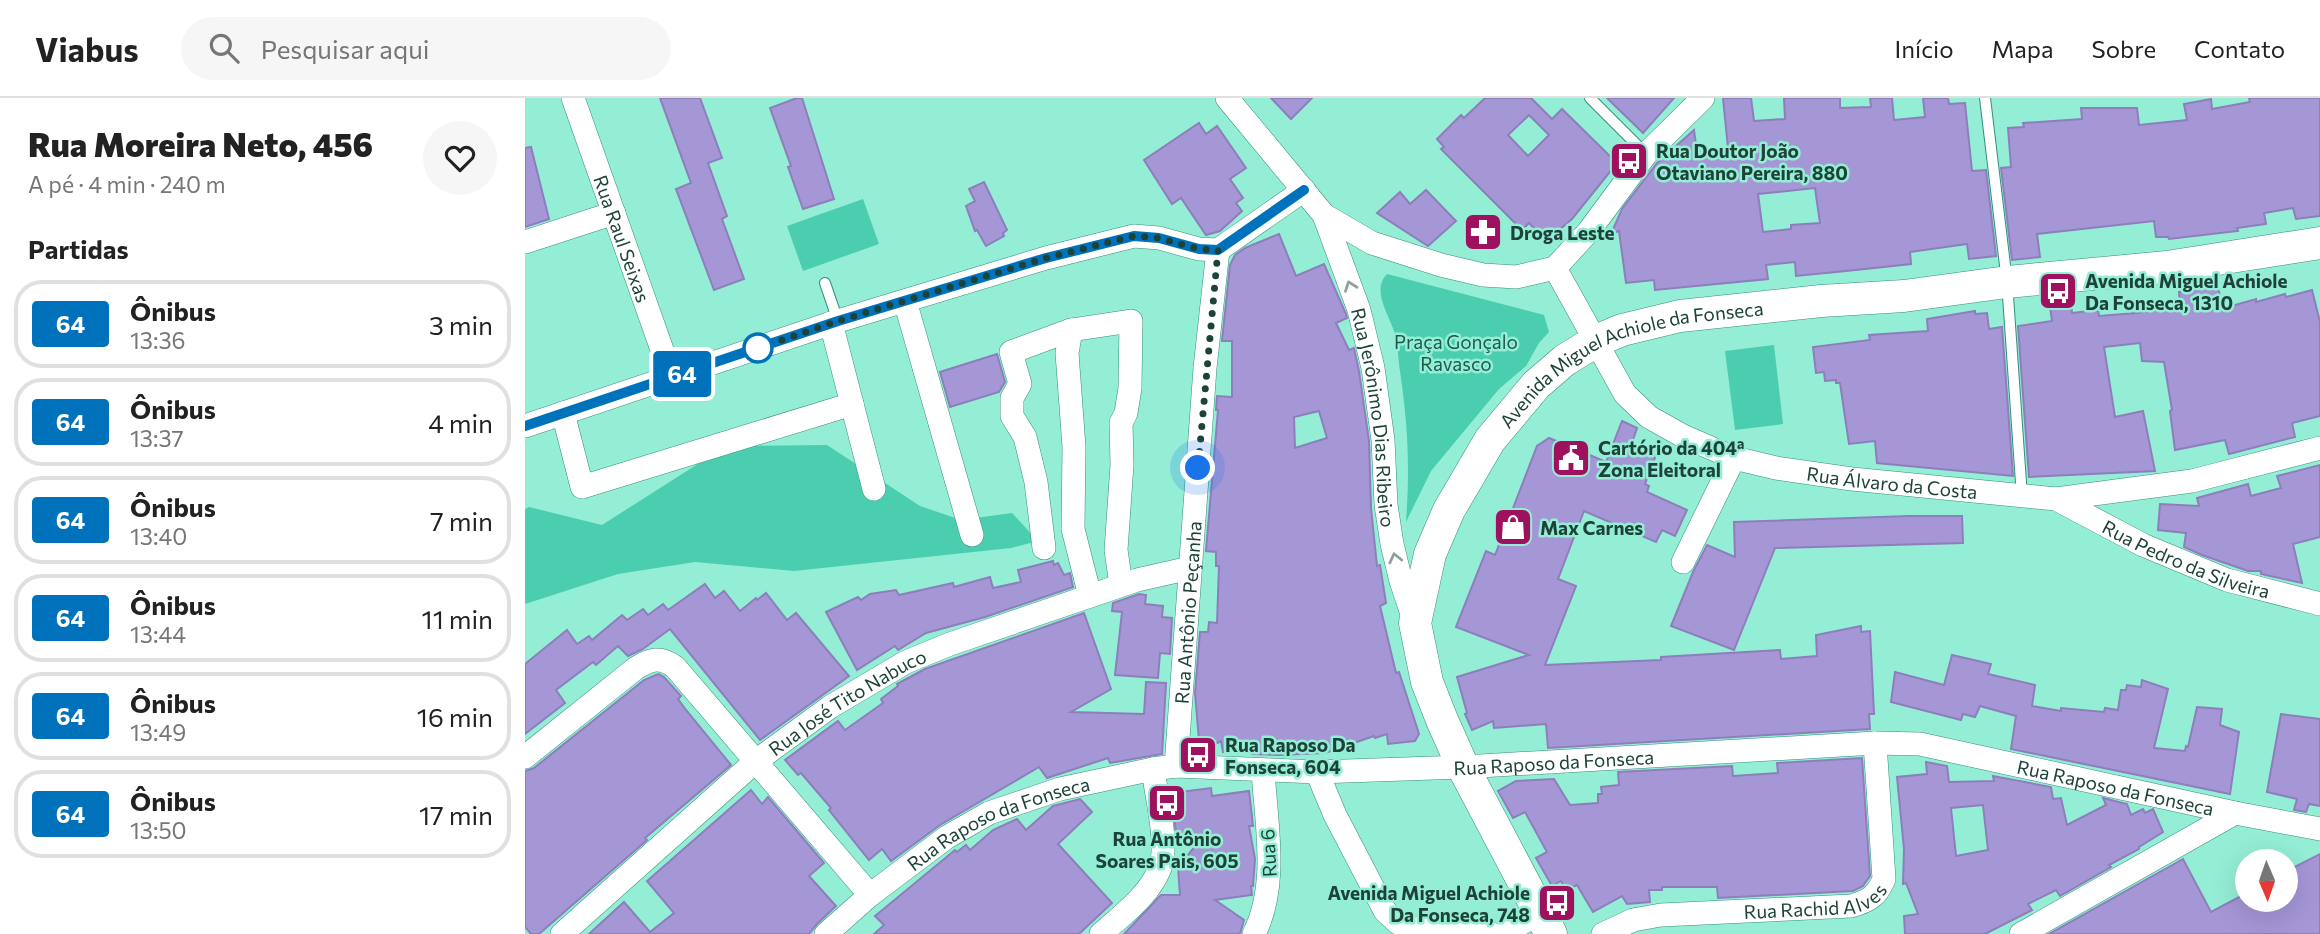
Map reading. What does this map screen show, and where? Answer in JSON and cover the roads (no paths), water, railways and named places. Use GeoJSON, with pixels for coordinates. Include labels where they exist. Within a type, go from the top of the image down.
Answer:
{"type":"FeatureCollection","features":[{"type":"Feature","properties":{"kind":"street","name":"Rua Raul Seixas"},"geometry":{"type":"LineString","coordinates":[[573,98],[671,378]]}},
{"type":"Feature","properties":{"kind":"street","name":"Rua Jerônimo Dias Ribeiro"},"geometry":{"type":"LineString","coordinates":[[1227,98],[1324,215],[1359,310],[1373,368],[1383,440],[1386,505],[1392,544],[1415,623]]}},
{"type":"Feature","properties":{"kind":"street"},"geometry":{"type":"LineString","coordinates":[[1555,268],[1589,231],[1646,154],[1703,98]]}},
{"type":"Feature","properties":{"kind":"street"},"geometry":{"type":"LineString","coordinates":[[525,426],[835,322],[1046,258],[1134,236],[1159,238],[1199,249],[1218,250],[1304,190]]}},
{"type":"Feature","properties":{"kind":"street"},"geometry":{"type":"LineString","coordinates":[[525,242],[614,214]]}},
{"type":"Feature","properties":{"kind":"street","name":"Rua Jerônimo Dias Ribeiro"},"geometry":{"type":"LineString","coordinates":[[1324,215],[1372,243],[1440,265],[1483,275],[1516,277],[1555,268]]}},
{"type":"Feature","properties":{"kind":"street","name":"Avenida Miguel Achiole da Fonseca"},"geometry":{"type":"LineString","coordinates":[[1545,924],[1463,767],[1427,682],[1415,623],[1430,554],[1449,510],[1490,440],[1536,385],[1565,360],[1596,341],[1622,330],[1680,316],[1821,301],[1904,296],[2007,282],[2167,267],[2320,243]]}},
{"type":"Feature","properties":{"kind":"street","name":"Rua Antônio Peçanha"},"geometry":{"type":"LineString","coordinates":[[1176,765],[1205,368],[1218,250]]}},
{"type":"Feature","properties":{"kind":"street","name":"Rua Álvaro da Costa"},"geometry":{"type":"LineString","coordinates":[[1555,268],[1625,394],[1649,417],[1683,436],[1734,458],[1776,468],[1851,479],[2056,499],[2192,481],[2320,448]]}},
{"type":"Feature","properties":{"kind":"street"},"geometry":{"type":"LineString","coordinates":[[905,300],[972,535]]}},
{"type":"Feature","properties":{"kind":"street"},"geometry":{"type":"LineString","coordinates":[[1044,548],[1036,482],[1025,437],[1011,415],[1011,398],[1020,384],[1011,352],[1071,330],[1131,321],[1130,388],[1126,413],[1121,423],[1122,465],[1115,550],[1121,585]]}},
{"type":"Feature","properties":{"kind":"street"},"geometry":{"type":"LineString","coordinates":[[835,322],[874,489]]}},
{"type":"Feature","properties":{"kind":"street"},"geometry":{"type":"LineString","coordinates":[[1071,330],[1067,353],[1074,447],[1073,529],[1090,596]]}},
{"type":"Feature","properties":{"kind":"street"},"geometry":{"type":"LineString","coordinates":[[563,413],[582,487],[852,404]]}},
{"type":"Feature","properties":{"kind":"street"},"geometry":{"type":"LineString","coordinates":[[1683,562],[1734,458]]}},
{"type":"Feature","properties":{"kind":"street","name":"Rua Pedro da Silveira"},"geometry":{"type":"LineString","coordinates":[[2056,499],[2143,545],[2227,580],[2320,604]]}},
{"type":"Feature","properties":{"kind":"street","name":"Rua José Tito Nabuco"},"geometry":{"type":"LineString","coordinates":[[562,934],[756,761],[830,707],[906,662],[950,644],[1121,585],[1190,568]]}},
{"type":"Feature","properties":{"kind":"street"},"geometry":{"type":"LineString","coordinates":[[525,757],[636,668],[651,659],[665,660],[675,667],[870,895]]}},
{"type":"Feature","properties":{"kind":"street","name":"Rua Raposo da Fonseca"},"geometry":{"type":"LineString","coordinates":[[826,934],[870,895],[947,837],[989,813],[1060,789],[1176,765],[1317,772],[1463,767],[1875,743],[1920,744],[2320,829]]}},
{"type":"Feature","properties":{"kind":"street","name":"Rua Rachid Alves"},"geometry":{"type":"LineString","coordinates":[[1603,934],[1633,920],[1661,915],[1851,906],[1868,901],[1879,892],[1884,879],[1875,743]]}},
{"type":"Feature","properties":{"kind":"street"},"geometry":{"type":"LineString","coordinates":[[1101,934],[1137,901],[1152,883],[1161,866],[1163,846],[1153,769]]}},
{"type":"Feature","properties":{"kind":"street","name":"Rua 6"},"geometry":{"type":"LineString","coordinates":[[1254,934],[1266,907],[1270,884],[1263,770]]}},
{"type":"Feature","properties":{"kind":"street"},"geometry":{"type":"LineString","coordinates":[[1317,772],[1335,815],[1385,911],[1398,923],[1417,929],[1492,934]]}},
{"type":"Feature","properties":{"kind":"street"},"geometry":{"type":"LineString","coordinates":[[2021,934],[2235,813]]}},
{"type":"Feature","properties":{"kind":"street"},"geometry":{"type":"LineString","coordinates":[[1503,934],[1545,924]]}},
{"type":"Feature","properties":{"kind":"lane"},"geometry":{"type":"LineString","coordinates":[[1590,98],[1646,154]]}},
{"type":"Feature","properties":{"kind":"lane"},"geometry":{"type":"LineString","coordinates":[[1985,98],[2007,282],[2022,497]]}},
{"type":"Feature","properties":{"kind":"lane"},"geometry":{"type":"LineString","coordinates":[[825,283],[835,322]]}},
{"type":"Feature","properties":{"kind":"place","name":"Rua Doutor João Otaviano Pereira, 880"},"geometry":{"type":"Point","coordinates":[1629,161]}},
{"type":"Feature","properties":{"kind":"place","name":"Droga Leste"},"geometry":{"type":"Point","coordinates":[1483,232]}},
{"type":"Feature","properties":{"kind":"place","name":"Avenida Miguel Achiole Da Fonseca, 1310"},"geometry":{"type":"Point","coordinates":[2058,291]}},
{"type":"Feature","properties":{"kind":"place","name":"Cartório da 404ª Zona Eleitoral"},"geometry":{"type":"Point","coordinates":[1571,458]}},
{"type":"Feature","properties":{"kind":"place","name":"Max Carnes"},"geometry":{"type":"Point","coordinates":[1513,527]}},
{"type":"Feature","properties":{"kind":"place","name":"Rua Raposo Da Fonseca, 604"},"geometry":{"type":"Point","coordinates":[1198,755]}},
{"type":"Feature","properties":{"kind":"place","name":"Rua Antônio Soares Pais, 605"},"geometry":{"type":"Point","coordinates":[1167,803]}},
{"type":"Feature","properties":{"kind":"place","name":"Avenida Miguel Achiole Da Fonseca, 748"},"geometry":{"type":"Point","coordinates":[1557,903]}},
{"type":"Feature","properties":{"kind":"park label","name":"Praça Gonçalo Ravasco"},"geometry":{"type":"Point","coordinates":[1456,352]}}]}
